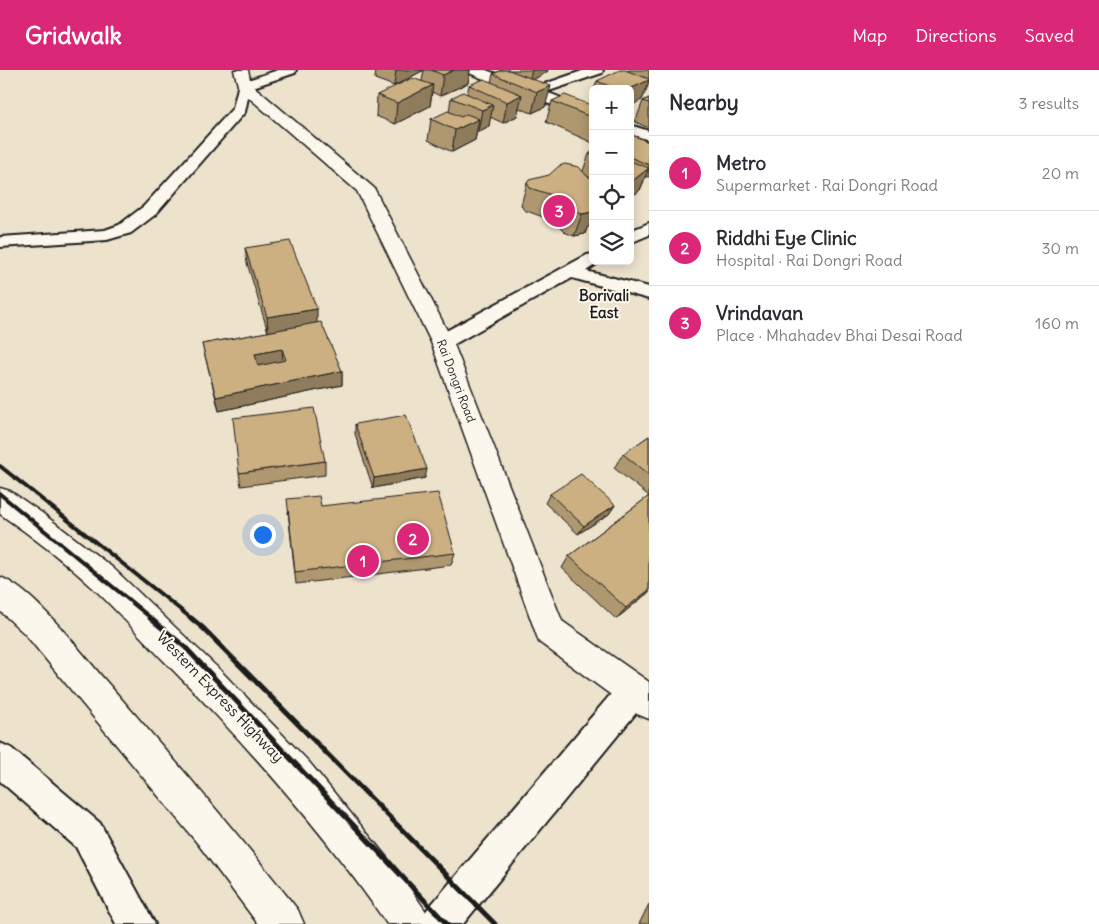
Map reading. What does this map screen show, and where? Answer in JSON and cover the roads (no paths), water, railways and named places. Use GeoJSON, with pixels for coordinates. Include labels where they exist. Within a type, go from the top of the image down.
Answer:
{"type":"FeatureCollection","features":[{"type":"Feature","properties":{"kind":"main road","name":"Rai Dongri Road"},"geometry":{"type":"LineString","coordinates":[[243,78],[365,188],[442,342],[550,631],[641,697]]}},
{"type":"Feature","properties":{"kind":"main road","name":"Western Express Highway"},"geometry":{"type":"LineString","coordinates":[[0,499],[32,521],[102,577],[208,682],[296,775],[411,924]]}},
{"type":"Feature","properties":{"kind":"main road"},"geometry":{"type":"LineString","coordinates":[[0,591],[36,624],[49,639],[210,831],[284,924]]}},
{"type":"Feature","properties":{"kind":"street"},"geometry":{"type":"LineString","coordinates":[[0,242],[107,235],[125,229],[150,210],[240,109],[243,78],[290,70]]}},
{"type":"Feature","properties":{"kind":"street"},"geometry":{"type":"LineString","coordinates":[[474,70],[589,114]]}},
{"type":"Feature","properties":{"kind":"street"},"geometry":{"type":"LineString","coordinates":[[531,93],[597,70]]}},
{"type":"Feature","properties":{"kind":"street"},"geometry":{"type":"LineString","coordinates":[[633,130],[649,136]]}},
{"type":"Feature","properties":{"kind":"street"},"geometry":{"type":"LineString","coordinates":[[634,236],[649,228]]}},
{"type":"Feature","properties":{"kind":"street"},"geometry":{"type":"LineString","coordinates":[[442,342],[589,261]]}},
{"type":"Feature","properties":{"kind":"street"},"geometry":{"type":"LineString","coordinates":[[569,272],[649,293]]}},
{"type":"Feature","properties":{"kind":"street"},"geometry":{"type":"LineString","coordinates":[[440,924],[641,697]]}},
{"type":"Feature","properties":{"kind":"street"},"geometry":{"type":"LineString","coordinates":[[0,759],[88,835],[136,924]]}},
{"type":"Feature","properties":{"kind":"railway"},"geometry":{"type":"LineString","coordinates":[[0,466],[192,619]]}},
{"type":"Feature","properties":{"kind":"railway"},"geometry":{"type":"LineString","coordinates":[[0,494],[152,619]]}},
{"type":"Feature","properties":{"kind":"railway"},"geometry":{"type":"LineString","coordinates":[[150,618],[185,647],[447,924]]}},
{"type":"Feature","properties":{"kind":"railway"},"geometry":{"type":"LineString","coordinates":[[191,618],[495,924]]}},
{"type":"Feature","properties":{"kind":"place","name":"Vrindavan"},"geometry":{"type":"Point","coordinates":[559,211]}},
{"type":"Feature","properties":{"kind":"place","name":"Riddhi Eye Clinic"},"geometry":{"type":"Point","coordinates":[413,539]}},
{"type":"Feature","properties":{"kind":"place","name":"Metro"},"geometry":{"type":"Point","coordinates":[363,561]}},
{"type":"Feature","properties":{"kind":"district","name":"Borivali East"},"geometry":{"type":"Point","coordinates":[604,304]}}]}
